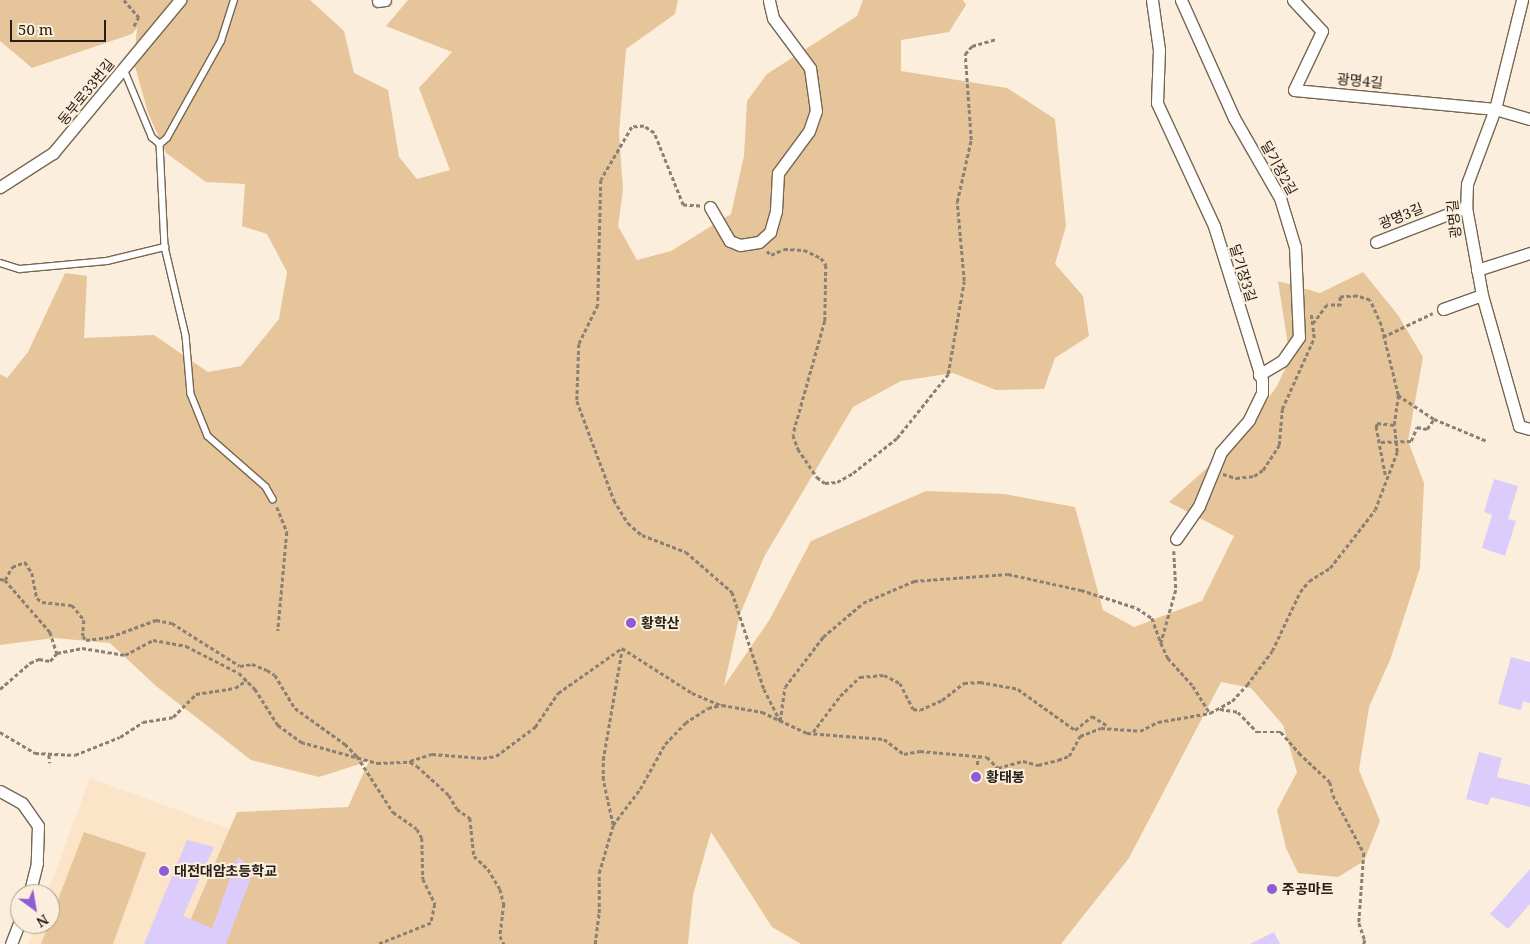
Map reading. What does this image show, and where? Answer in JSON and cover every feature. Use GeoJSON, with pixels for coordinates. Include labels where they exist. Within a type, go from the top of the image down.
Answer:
{"type":"FeatureCollection","features":[{"type":"Feature","properties":{"kind":"street","name":"동부로33번길"},"geometry":{"type":"LineString","coordinates":[[0,187],[53,153],[180,0]]}},
{"type":"Feature","properties":{"kind":"street"},"geometry":{"type":"LineString","coordinates":[[710,207],[730,241],[740,245],[759,242],[770,232],[776,211],[778,173],[809,131],[816,111],[810,68],[773,18],[769,0]]}},
{"type":"Feature","properties":{"kind":"street","name":"달기장3길"},"geometry":{"type":"LineString","coordinates":[[1152,0],[1160,50],[1158,103],[1214,226],[1259,375],[1262,393],[1249,420],[1221,452],[1199,506],[1176,539]]}},
{"type":"Feature","properties":{"kind":"street","name":"달기장2길"},"geometry":{"type":"LineString","coordinates":[[1181,0],[1234,118],[1280,198],[1295,247],[1299,337],[1282,361],[1259,375]]}},
{"type":"Feature","properties":{"kind":"street","name":"광명4길"},"geometry":{"type":"LineString","coordinates":[[1293,0],[1322,31],[1294,90],[1495,110],[1530,120]]}},
{"type":"Feature","properties":{"kind":"street","name":"광명길"},"geometry":{"type":"LineString","coordinates":[[1522,0],[1495,110],[1467,184],[1466,207],[1482,295],[1519,426],[1530,429]]}},
{"type":"Feature","properties":{"kind":"street","name":"광명3길"},"geometry":{"type":"LineString","coordinates":[[1376,242],[1466,207]]}},
{"type":"Feature","properties":{"kind":"street"},"geometry":{"type":"LineString","coordinates":[[1477,270],[1530,253]]}},
{"type":"Feature","properties":{"kind":"street"},"geometry":{"type":"LineString","coordinates":[[1443,309],[1482,295]]}},
{"type":"Feature","properties":{"kind":"street"},"geometry":{"type":"LineString","coordinates":[[0,791],[22,803],[38,826],[37,863],[32,884]]}},
{"type":"Feature","properties":{"kind":"lane"},"geometry":{"type":"LineString","coordinates":[[234,0],[221,41],[160,144],[165,247],[186,336],[191,394],[199,419],[208,436],[266,487],[273,499]]}},
{"type":"Feature","properties":{"kind":"lane"},"geometry":{"type":"LineString","coordinates":[[124,69],[152,137],[160,144]]}},
{"type":"Feature","properties":{"kind":"lane"},"geometry":{"type":"LineString","coordinates":[[0,263],[20,269],[97,262],[165,247]]}},
{"type":"Feature","properties":{"kind":"path"},"geometry":{"type":"LineString","coordinates":[[124,0],[139,17],[134,26]]}},
{"type":"Feature","properties":{"kind":"path"},"geometry":{"type":"LineString","coordinates":[[759,242],[771,255],[784,249],[798,249],[821,258],[826,265],[825,321],[793,435],[798,450],[817,477],[825,483],[837,482],[853,473],[897,438],[948,374],[964,281],[957,202],[971,140],[965,54],[972,46],[996,39]]}},
{"type":"Feature","properties":{"kind":"path"},"geometry":{"type":"LineString","coordinates":[[710,207],[683,205],[654,133],[644,126],[632,127],[602,180],[598,305],[579,344],[577,401],[614,500],[628,524],[642,535],[686,552],[732,592],[764,689],[780,721]]}},
{"type":"Feature","properties":{"kind":"path"},"geometry":{"type":"LineString","coordinates":[[812,733],[840,696],[860,677],[884,675],[900,683],[913,709],[920,710],[942,700],[964,683],[987,683],[1018,689],[1075,730],[1092,716],[1109,726],[1140,731],[1158,722],[1218,709],[1247,686],[1272,651],[1300,592],[1310,581],[1330,568],[1370,517],[1397,452],[1394,425],[1398,395],[1374,307],[1363,297],[1340,297],[1342,305],[1327,305],[1314,323]]}},
{"type":"Feature","properties":{"kind":"path"},"geometry":{"type":"LineString","coordinates":[[1213,472],[1247,478],[1263,470],[1279,445],[1282,409],[1314,338],[1314,323],[1309,308]]}},
{"type":"Feature","properties":{"kind":"path"},"geometry":{"type":"LineString","coordinates":[[1383,338],[1443,309]]}},
{"type":"Feature","properties":{"kind":"path"},"geometry":{"type":"LineString","coordinates":[[1398,395],[1434,419],[1487,440]]}},
{"type":"Feature","properties":{"kind":"path"},"geometry":{"type":"LineString","coordinates":[[1381,442],[1411,441],[1417,427],[1427,429],[1434,419]]}},
{"type":"Feature","properties":{"kind":"path"},"geometry":{"type":"LineString","coordinates":[[1386,477],[1377,423],[1394,425]]}},
{"type":"Feature","properties":{"kind":"path"},"geometry":{"type":"LineString","coordinates":[[273,499],[287,532],[278,631]]}},
{"type":"Feature","properties":{"kind":"path"},"geometry":{"type":"LineString","coordinates":[[1161,643],[1176,590],[1176,539]]}},
{"type":"Feature","properties":{"kind":"path"},"geometry":{"type":"LineString","coordinates":[[5,580],[12,568],[25,562],[32,573],[37,598],[51,604],[72,605],[84,620],[83,636],[86,640],[110,637],[156,620],[184,629],[240,666],[252,664],[275,675],[296,708],[357,756],[393,812],[417,829],[422,838],[424,879],[436,904],[431,923],[379,944]]}},
{"type":"Feature","properties":{"kind":"path"},"geometry":{"type":"LineString","coordinates":[[780,721],[785,687],[823,637],[863,603],[914,581],[1008,574],[1081,590],[1138,608],[1152,618],[1168,658],[1193,686],[1210,712]]}},
{"type":"Feature","properties":{"kind":"path"},"geometry":{"type":"LineString","coordinates":[[0,579],[5,580],[50,632],[57,653]]}},
{"type":"Feature","properties":{"kind":"path"},"geometry":{"type":"LineString","coordinates":[[0,689],[30,663],[39,659],[50,661],[57,653],[82,648],[125,654],[153,640],[162,640],[196,651],[239,673],[247,680],[267,712],[293,737],[312,746],[357,756],[377,763],[410,762],[432,754],[482,758],[496,756],[535,727],[558,693],[622,648]]}},
{"type":"Feature","properties":{"kind":"path"},"geometry":{"type":"LineString","coordinates":[[622,648],[692,693],[722,705],[762,712],[812,733],[884,739],[904,754],[920,751],[991,758],[998,768],[1023,761],[1045,764],[1069,756],[1080,736],[1109,726]]}},
{"type":"Feature","properties":{"kind":"path"},"geometry":{"type":"LineString","coordinates":[[613,825],[603,780],[603,760],[622,648]]}},
{"type":"Feature","properties":{"kind":"path"},"geometry":{"type":"LineString","coordinates":[[0,732],[26,750],[49,754],[76,755],[120,738],[143,722],[173,717],[196,694],[235,688],[247,680]]}},
{"type":"Feature","properties":{"kind":"path"},"geometry":{"type":"LineString","coordinates":[[595,944],[600,913],[599,873],[613,825],[640,789],[665,744],[701,713],[722,705]]}},
{"type":"Feature","properties":{"kind":"path"},"geometry":{"type":"LineString","coordinates":[[1218,709],[1238,712],[1257,732],[1281,732],[1298,753],[1330,782],[1333,795],[1364,853],[1359,924],[1365,940],[1364,944]]}},
{"type":"Feature","properties":{"kind":"path"},"geometry":{"type":"LineString","coordinates":[[49,754],[50,763]]}},
{"type":"Feature","properties":{"kind":"path"},"geometry":{"type":"LineString","coordinates":[[978,758],[978,765]]}},
{"type":"Feature","properties":{"kind":"path"},"geometry":{"type":"LineString","coordinates":[[410,762],[426,773],[449,795],[457,809],[470,818],[474,856],[488,869],[500,889],[504,904],[500,936],[504,944]]}},
{"type":"Feature","properties":{"kind":"shaded area"},"geometry":{"type":"Polygon","coordinates":[[[0,0],[310,0],[344,31],[354,73],[388,90],[399,157],[417,179],[450,170],[419,88],[452,52],[386,26],[408,0],[678,0],[675,14],[626,49],[619,133],[623,190],[618,226],[637,260],[671,251],[731,214],[744,156],[747,101],[767,74],[857,16],[863,0],[963,0],[966,5],[949,32],[901,40],[901,71],[1007,88],[1055,119],[1066,226],[1055,264],[1083,296],[1089,336],[1055,358],[1044,389],[996,390],[953,373],[901,381],[853,407],[764,557],[740,614],[724,686],[770,619],[811,541],[926,491],[1004,494],[1075,507],[1103,610],[1134,627],[1202,601],[1234,536],[1169,502],[1238,440],[1277,386],[1290,358],[1278,281],[1320,293],[1363,272],[1398,315],[1423,357],[1408,441],[1424,483],[1420,568],[1390,660],[1369,707],[1359,770],[1380,821],[1364,861],[1338,877],[1298,873],[1286,848],[1277,810],[1297,772],[1283,725],[1251,688],[1221,682],[1129,858],[1061,944],[801,944],[772,927],[711,832],[693,895],[688,944],[180,944],[237,812],[348,807],[369,761],[319,777],[251,760],[156,686],[110,643],[54,638],[0,645],[0,374],[7,378],[28,352],[65,273],[87,276],[84,338],[154,335],[208,372],[241,366],[279,319],[287,272],[267,234],[242,226],[245,184],[206,182],[166,153],[148,113],[134,63],[137,28],[132,34],[32,68],[0,41],[0,0]]]}},
{"type":"Feature","properties":{"kind":"shaded area","name":"대전대암초등학교"},"geometry":{"type":"Polygon","coordinates":[[[90,778],[281,848],[245,944],[28,944],[32,934],[60,934],[60,884],[51,884],[90,778]]]}},
{"type":"Feature","properties":{"kind":"shaded area"},"geometry":{"type":"Polygon","coordinates":[[[84,832],[146,853],[113,944],[41,944],[45,934],[60,934],[60,895],[84,832]]]}},
{"type":"Feature","properties":{"kind":"building"},"geometry":{"type":"Polygon","coordinates":[[[1494,479],[1518,486],[1508,519],[1516,521],[1505,556],[1482,548],[1492,515],[1484,512],[1494,479]]]}},
{"type":"Feature","properties":{"kind":"building"},"geometry":{"type":"Polygon","coordinates":[[[1511,657],[1530,662],[1530,703],[1523,701],[1521,710],[1498,704],[1511,657]]]}},
{"type":"Feature","properties":{"kind":"building"},"geometry":{"type":"Polygon","coordinates":[[[1479,752],[1502,758],[1497,777],[1530,785],[1530,807],[1491,797],[1488,805],[1466,799],[1479,752]]]}},
{"type":"Feature","properties":{"kind":"building"},"geometry":{"type":"Polygon","coordinates":[[[187,840],[214,847],[183,916],[212,928],[238,857],[254,869],[226,944],[144,944],[187,840]]]}},
{"type":"Feature","properties":{"kind":"building"},"geometry":{"type":"Polygon","coordinates":[[[1530,869],[1530,904],[1508,929],[1490,914],[1530,869]]]}},
{"type":"Feature","properties":{"kind":"building"},"geometry":{"type":"Polygon","coordinates":[[[1274,932],[1280,944],[1250,944],[1274,932]]]}},
{"type":"Feature","properties":{"kind":"place","name":"황학산"},"geometry":{"type":"Point","coordinates":[631,623]}},
{"type":"Feature","properties":{"kind":"place","name":"황태봉"},"geometry":{"type":"Point","coordinates":[976,777]}},
{"type":"Feature","properties":{"kind":"place","name":"대전대암초등학교"},"geometry":{"type":"Point","coordinates":[164,871]}},
{"type":"Feature","properties":{"kind":"place","name":"주공마트"},"geometry":{"type":"Point","coordinates":[1272,889]}}]}
